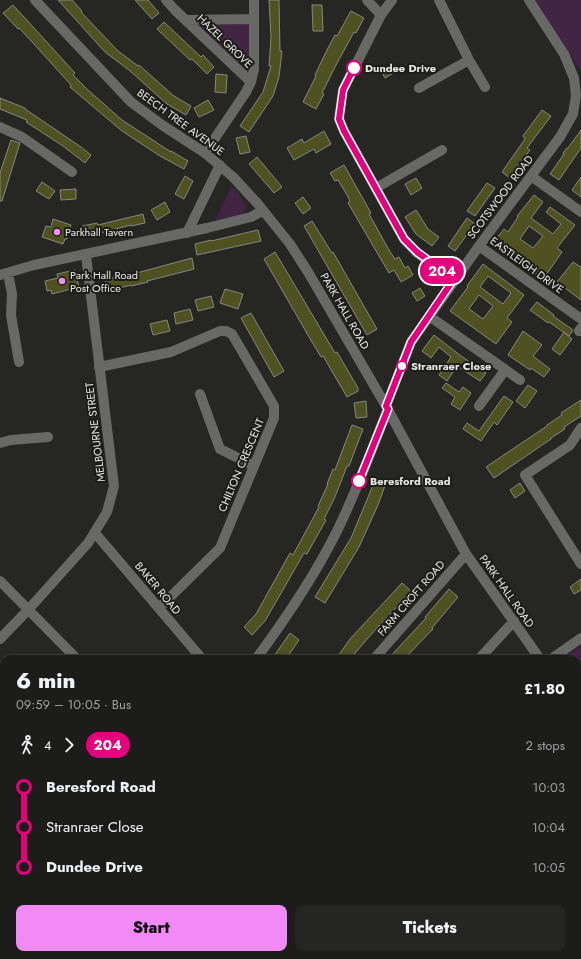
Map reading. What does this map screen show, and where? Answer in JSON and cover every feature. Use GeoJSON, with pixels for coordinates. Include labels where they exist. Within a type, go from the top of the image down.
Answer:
{"type":"FeatureCollection","features":[{"type":"Feature","properties":{"kind":"street","name":"BEECH TREE AVENUE"},"geometry":{"type":"LineString","coordinates":[[35,0],[131,102],[220,165],[248,193],[262,211]]}},
{"type":"Feature","properties":{"kind":"street","name":"HAZEL GROVE"},"geometry":{"type":"LineString","coordinates":[[166,0],[251,82]]}},
{"type":"Feature","properties":{"kind":"street"},"geometry":{"type":"LineString","coordinates":[[205,153],[246,92],[251,82],[254,69],[254,0]]}},
{"type":"Feature","properties":{"kind":"street"},"geometry":{"type":"LineString","coordinates":[[367,0],[381,15]]}},
{"type":"Feature","properties":{"kind":"street"},"geometry":{"type":"LineString","coordinates":[[392,0],[381,15],[343,90],[339,119],[344,131],[404,239],[417,252],[454,279]]}},
{"type":"Feature","properties":{"kind":"street"},"geometry":{"type":"LineString","coordinates":[[439,0],[469,60],[485,87]]}},
{"type":"Feature","properties":{"kind":"street","name":"SCOTSWOOD ROAD"},"geometry":{"type":"LineString","coordinates":[[387,407],[411,342],[454,279],[560,137],[573,114],[576,96],[574,78],[564,54],[528,0]]}},
{"type":"Feature","properties":{"kind":"street"},"geometry":{"type":"LineString","coordinates":[[186,20],[254,19]]}},
{"type":"Feature","properties":{"kind":"street"},"geometry":{"type":"LineString","coordinates":[[419,88],[469,60]]}},
{"type":"Feature","properties":{"kind":"street"},"geometry":{"type":"LineString","coordinates":[[0,127],[22,137],[72,172]]}},
{"type":"Feature","properties":{"kind":"street"},"geometry":{"type":"LineString","coordinates":[[376,188],[442,150]]}},
{"type":"Feature","properties":{"kind":"street"},"geometry":{"type":"LineString","coordinates":[[187,233],[220,165]]}},
{"type":"Feature","properties":{"kind":"street"},"geometry":{"type":"LineString","coordinates":[[531,176],[581,212]]}},
{"type":"Feature","properties":{"kind":"street"},"geometry":{"type":"LineString","coordinates":[[19,362],[11,315],[12,294],[4,274],[34,266],[187,233],[251,217],[262,211]]}},
{"type":"Feature","properties":{"kind":"street","name":"PARK HALL ROAD"},"geometry":{"type":"LineString","coordinates":[[262,211],[290,244],[308,272],[387,407],[466,554],[537,655]]}},
{"type":"Feature","properties":{"kind":"street","name":"EASTLEIGH DRIVE"},"geometry":{"type":"LineString","coordinates":[[478,246],[581,319]]}},
{"type":"Feature","properties":{"kind":"street","name":"MELBOURNE STREET"},"geometry":{"type":"LineString","coordinates":[[0,639],[28,610],[95,533],[107,512],[114,486],[86,255]]}},
{"type":"Feature","properties":{"kind":"street"},"geometry":{"type":"LineString","coordinates":[[429,316],[520,380]]}},
{"type":"Feature","properties":{"kind":"street","name":"CHILTON CRESCENT"},"geometry":{"type":"LineString","coordinates":[[99,367],[171,352],[220,331],[226,331],[232,334],[274,406],[274,418],[220,548],[159,608]]}},
{"type":"Feature","properties":{"kind":"street"},"geometry":{"type":"LineString","coordinates":[[479,406],[505,370]]}},
{"type":"Feature","properties":{"kind":"street"},"geometry":{"type":"LineString","coordinates":[[200,394],[220,449],[254,466]]}},
{"type":"Feature","properties":{"kind":"street"},"geometry":{"type":"LineString","coordinates":[[259,655],[292,607],[335,534],[352,499],[387,407]]}},
{"type":"Feature","properties":{"kind":"street"},"geometry":{"type":"LineString","coordinates":[[581,428],[570,445],[525,475],[581,564]]}},
{"type":"Feature","properties":{"kind":"street"},"geometry":{"type":"LineString","coordinates":[[0,443],[11,440],[48,437]]}},
{"type":"Feature","properties":{"kind":"street","name":"BAKER ROAD"},"geometry":{"type":"LineString","coordinates":[[95,533],[199,655]]}},
{"type":"Feature","properties":{"kind":"street","name":"FARM CROFT ROAD"},"geometry":{"type":"LineString","coordinates":[[378,655],[466,554]]}},
{"type":"Feature","properties":{"kind":"street"},"geometry":{"type":"LineString","coordinates":[[0,581],[73,655]]}},
{"type":"Feature","properties":{"kind":"street"},"geometry":{"type":"LineString","coordinates":[[483,655],[514,621]]}},
{"type":"Feature","properties":{"kind":"street"},"geometry":{"type":"LineString","coordinates":[[557,655],[581,638]]}},
{"type":"Feature","properties":{"kind":"shaded area"},"geometry":{"type":"Polygon","coordinates":[[[536,0],[581,0],[581,70],[578,67],[536,0]]]}},
{"type":"Feature","properties":{"kind":"shaded area"},"geometry":{"type":"Polygon","coordinates":[[[249,24],[250,69],[247,71],[200,27],[200,25],[249,24]]]}},
{"type":"Feature","properties":{"kind":"shaded area"},"geometry":{"type":"Polygon","coordinates":[[[231,187],[236,190],[247,206],[242,215],[221,220],[216,219],[231,187]]]}},
{"type":"Feature","properties":{"kind":"shaded area"},"geometry":{"type":"Polygon","coordinates":[[[581,646],[581,655],[568,655],[581,646]]]}},
{"type":"Feature","properties":{"kind":"building"},"geometry":{"type":"Polygon","coordinates":[[[58,0],[72,0],[82,11],[81,12],[118,51],[138,66],[139,65],[174,96],[191,106],[186,115],[167,104],[129,70],[105,52],[58,0]]]}},
{"type":"Feature","properties":{"kind":"building"},"geometry":{"type":"Polygon","coordinates":[[[135,0],[148,0],[159,13],[152,19],[135,0]]]}},
{"type":"Feature","properties":{"kind":"building"},"geometry":{"type":"Polygon","coordinates":[[[269,0],[279,0],[280,51],[282,51],[279,77],[273,96],[249,132],[240,126],[263,92],[271,66],[269,66],[271,37],[269,0]]]}},
{"type":"Feature","properties":{"kind":"building"},"geometry":{"type":"Polygon","coordinates":[[[13,5],[75,73],[73,75],[88,90],[122,120],[171,152],[188,161],[184,169],[160,156],[122,131],[70,87],[71,85],[34,44],[3,13],[13,5]]]}},
{"type":"Feature","properties":{"kind":"building"},"geometry":{"type":"Polygon","coordinates":[[[312,5],[322,5],[323,31],[313,31],[312,5]]]}},
{"type":"Feature","properties":{"kind":"building"},"geometry":{"type":"Polygon","coordinates":[[[351,11],[364,18],[356,33],[354,32],[335,67],[316,109],[303,102],[327,50],[351,11]]]}},
{"type":"Feature","properties":{"kind":"building"},"geometry":{"type":"Polygon","coordinates":[[[164,22],[201,57],[203,55],[214,67],[207,74],[157,29],[164,22]]]}},
{"type":"Feature","properties":{"kind":"building"},"geometry":{"type":"Polygon","coordinates":[[[391,65],[395,72],[385,78],[381,71],[391,65]]]}},
{"type":"Feature","properties":{"kind":"building"},"geometry":{"type":"Polygon","coordinates":[[[216,74],[227,75],[226,93],[215,92],[216,74]]]}},
{"type":"Feature","properties":{"kind":"building"},"geometry":{"type":"Polygon","coordinates":[[[0,98],[25,108],[91,155],[85,163],[63,146],[26,122],[27,120],[0,109],[0,98]]]}},
{"type":"Feature","properties":{"kind":"building"},"geometry":{"type":"Polygon","coordinates":[[[208,100],[214,110],[199,117],[194,108],[208,100]]]}},
{"type":"Feature","properties":{"kind":"building"},"geometry":{"type":"Polygon","coordinates":[[[542,110],[551,116],[527,148],[530,150],[510,178],[502,172],[525,139],[523,136],[542,110]]]}},
{"type":"Feature","properties":{"kind":"building"},"geometry":{"type":"Polygon","coordinates":[[[581,130],[581,148],[559,180],[550,174],[564,154],[563,153],[581,130]]]}},
{"type":"Feature","properties":{"kind":"building"},"geometry":{"type":"Polygon","coordinates":[[[324,131],[331,144],[316,153],[314,149],[294,160],[287,148],[302,139],[304,143],[324,131]]]}},
{"type":"Feature","properties":{"kind":"building"},"geometry":{"type":"Polygon","coordinates":[[[246,136],[250,152],[240,154],[236,138],[246,136]]]}},
{"type":"Feature","properties":{"kind":"building"},"geometry":{"type":"Polygon","coordinates":[[[11,140],[20,143],[2,201],[0,201],[0,173],[11,140]]]}},
{"type":"Feature","properties":{"kind":"building"},"geometry":{"type":"Polygon","coordinates":[[[257,157],[282,187],[274,193],[249,164],[257,157]]]}},
{"type":"Feature","properties":{"kind":"building"},"geometry":{"type":"Polygon","coordinates":[[[344,165],[371,213],[369,214],[389,250],[395,259],[399,257],[405,268],[408,266],[413,275],[401,282],[394,270],[389,273],[348,203],[350,201],[347,195],[338,180],[335,181],[330,173],[344,165]]]}},
{"type":"Feature","properties":{"kind":"building"},"geometry":{"type":"Polygon","coordinates":[[[185,176],[193,181],[184,199],[175,194],[185,176]]]}},
{"type":"Feature","properties":{"kind":"building"},"geometry":{"type":"Polygon","coordinates":[[[581,177],[581,197],[572,190],[581,177]]]}},
{"type":"Feature","properties":{"kind":"building"},"geometry":{"type":"Polygon","coordinates":[[[416,178],[422,188],[411,195],[405,184],[416,178]]]}},
{"type":"Feature","properties":{"kind":"building"},"geometry":{"type":"Polygon","coordinates":[[[42,182],[55,191],[49,199],[36,191],[42,182]]]}},
{"type":"Feature","properties":{"kind":"building"},"geometry":{"type":"Polygon","coordinates":[[[487,183],[495,188],[475,216],[467,211],[487,183]]]}},
{"type":"Feature","properties":{"kind":"building"},"geometry":{"type":"Polygon","coordinates":[[[76,189],[76,199],[61,200],[60,190],[76,189]]]}},
{"type":"Feature","properties":{"kind":"building"},"geometry":{"type":"Polygon","coordinates":[[[534,195],[543,202],[531,218],[553,234],[561,224],[546,212],[550,207],[575,225],[557,248],[562,252],[546,275],[545,274],[541,278],[533,272],[536,268],[497,238],[504,229],[508,232],[518,217],[517,216],[534,195]],[[529,226],[520,239],[533,248],[543,236],[529,226]]]}},
{"type":"Feature","properties":{"kind":"building"},"geometry":{"type":"Polygon","coordinates":[[[303,197],[311,208],[303,214],[295,203],[303,197]]]}},
{"type":"Feature","properties":{"kind":"building"},"geometry":{"type":"Polygon","coordinates":[[[165,202],[170,212],[157,220],[151,210],[165,202]]]}},
{"type":"Feature","properties":{"kind":"building"},"geometry":{"type":"Polygon","coordinates":[[[416,210],[428,229],[439,237],[432,246],[416,234],[405,217],[416,210]]]}},
{"type":"Feature","properties":{"kind":"building"},"geometry":{"type":"Polygon","coordinates":[[[143,214],[145,223],[84,237],[82,226],[97,223],[98,225],[143,214]]]}},
{"type":"Feature","properties":{"kind":"building"},"geometry":{"type":"Polygon","coordinates":[[[467,218],[475,224],[455,251],[448,246],[467,218]]]}},
{"type":"Feature","properties":{"kind":"building","name":"Parkhall Tavern"},"geometry":{"type":"Polygon","coordinates":[[[53,219],[71,225],[67,239],[65,239],[63,244],[42,237],[46,226],[51,227],[53,219]]]}},
{"type":"Feature","properties":{"kind":"building"},"geometry":{"type":"Polygon","coordinates":[[[312,221],[332,253],[333,252],[377,329],[367,335],[304,226],[312,221]]]}},
{"type":"Feature","properties":{"kind":"building"},"geometry":{"type":"Polygon","coordinates":[[[258,230],[261,241],[197,255],[195,244],[258,230]]]}},
{"type":"Feature","properties":{"kind":"building"},"geometry":{"type":"Polygon","coordinates":[[[275,252],[335,353],[337,352],[358,388],[358,391],[347,397],[323,356],[321,357],[312,342],[264,259],[275,252]]]}},
{"type":"Feature","properties":{"kind":"building"},"geometry":{"type":"Polygon","coordinates":[[[192,258],[194,269],[108,291],[105,280],[122,275],[122,277],[192,258]]]}},
{"type":"Feature","properties":{"kind":"building"},"geometry":{"type":"Polygon","coordinates":[[[573,262],[581,267],[581,300],[557,282],[573,262]]]}},
{"type":"Feature","properties":{"kind":"building"},"geometry":{"type":"Polygon","coordinates":[[[483,264],[524,295],[507,318],[512,322],[496,344],[450,311],[468,287],[467,286],[483,264]],[[488,276],[480,287],[503,304],[511,293],[488,276]],[[479,295],[469,309],[483,319],[493,306],[479,295]]]}},
{"type":"Feature","properties":{"kind":"building"},"geometry":{"type":"Polygon","coordinates":[[[75,270],[79,287],[52,294],[51,290],[47,291],[45,281],[58,278],[57,274],[75,270]]]}},
{"type":"Feature","properties":{"kind":"building"},"geometry":{"type":"Polygon","coordinates":[[[420,288],[425,296],[417,301],[412,293],[420,288]]]}},
{"type":"Feature","properties":{"kind":"building"},"geometry":{"type":"Polygon","coordinates":[[[225,289],[243,294],[238,309],[220,303],[225,289]]]}},
{"type":"Feature","properties":{"kind":"building"},"geometry":{"type":"Polygon","coordinates":[[[211,296],[214,307],[198,311],[195,300],[211,296]]]}},
{"type":"Feature","properties":{"kind":"building"},"geometry":{"type":"Polygon","coordinates":[[[537,302],[554,315],[553,316],[573,330],[569,336],[530,310],[537,302]]]}},
{"type":"Feature","properties":{"kind":"building"},"geometry":{"type":"Polygon","coordinates":[[[190,309],[193,320],[176,324],[174,313],[190,309]]]}},
{"type":"Feature","properties":{"kind":"building"},"geometry":{"type":"Polygon","coordinates":[[[251,313],[284,371],[274,377],[241,318],[251,313]]]}},
{"type":"Feature","properties":{"kind":"building"},"geometry":{"type":"Polygon","coordinates":[[[167,320],[170,331],[153,335],[150,324],[167,320]]]}},
{"type":"Feature","properties":{"kind":"building"},"geometry":{"type":"Polygon","coordinates":[[[523,331],[542,345],[533,356],[550,369],[544,377],[531,368],[530,370],[508,355],[523,331]]]}},
{"type":"Feature","properties":{"kind":"building"},"geometry":{"type":"Polygon","coordinates":[[[564,332],[572,339],[560,355],[552,349],[564,332]]]}},
{"type":"Feature","properties":{"kind":"building"},"geometry":{"type":"Polygon","coordinates":[[[434,335],[486,373],[480,381],[457,366],[447,381],[439,375],[451,357],[439,347],[431,358],[422,351],[434,335]]]}},
{"type":"Feature","properties":{"kind":"building"},"geometry":{"type":"Polygon","coordinates":[[[446,383],[459,392],[463,387],[471,393],[460,410],[451,404],[455,397],[442,388],[446,383]]]}},
{"type":"Feature","properties":{"kind":"building"},"geometry":{"type":"Polygon","coordinates":[[[528,385],[537,391],[525,408],[516,401],[528,385]]]}},
{"type":"Feature","properties":{"kind":"building"},"geometry":{"type":"Polygon","coordinates":[[[504,396],[513,402],[497,425],[494,422],[481,441],[463,429],[467,423],[479,431],[504,396]]]}},
{"type":"Feature","properties":{"kind":"building"},"geometry":{"type":"Polygon","coordinates":[[[581,400],[581,416],[564,427],[565,429],[551,439],[494,478],[486,467],[547,426],[562,415],[561,413],[581,400]]]}},
{"type":"Feature","properties":{"kind":"building"},"geometry":{"type":"Polygon","coordinates":[[[366,401],[367,417],[356,418],[354,403],[366,401]]]}},
{"type":"Feature","properties":{"kind":"building"},"geometry":{"type":"Polygon","coordinates":[[[352,425],[363,429],[349,466],[347,466],[335,497],[324,519],[326,520],[307,554],[304,553],[265,621],[252,635],[244,627],[256,614],[290,553],[293,555],[319,507],[318,506],[333,469],[335,470],[352,425]]]}},
{"type":"Feature","properties":{"kind":"building"},"geometry":{"type":"Polygon","coordinates":[[[376,478],[386,483],[378,505],[359,547],[325,603],[315,597],[351,538],[376,478]]]}},
{"type":"Feature","properties":{"kind":"building"},"geometry":{"type":"Polygon","coordinates":[[[520,483],[525,491],[515,498],[510,490],[520,483]]]}},
{"type":"Feature","properties":{"kind":"building"},"geometry":{"type":"Polygon","coordinates":[[[581,579],[581,590],[574,594],[570,587],[581,579]]]}},
{"type":"Feature","properties":{"kind":"building"},"geometry":{"type":"Polygon","coordinates":[[[402,583],[411,591],[353,655],[339,655],[350,639],[402,583]]]}},
{"type":"Feature","properties":{"kind":"building"},"geometry":{"type":"Polygon","coordinates":[[[449,589],[458,597],[432,628],[433,629],[408,655],[392,655],[426,618],[425,617],[449,589]]]}},
{"type":"Feature","properties":{"kind":"building"},"geometry":{"type":"Polygon","coordinates":[[[290,633],[299,640],[289,655],[275,655],[290,633]]]}},
{"type":"Feature","properties":{"kind":"bus line","name":"204"},"geometry":{"type":"LineString","coordinates":[[354,68],[343,90],[339,119],[344,131],[404,239],[417,252],[454,279],[411,342],[386,406],[388,409],[359,481]]}},
{"type":"Feature","properties":{"kind":"place","name":"Dundee Drive"},"geometry":{"type":"Point","coordinates":[354,68]}},
{"type":"Feature","properties":{"kind":"place","name":"Parkhall Tavern"},"geometry":{"type":"Point","coordinates":[57,232]}},
{"type":"Feature","properties":{"kind":"place","name":"Park Hall Road Post Office"},"geometry":{"type":"Point","coordinates":[62,281]}},
{"type":"Feature","properties":{"kind":"place","name":"Stranraer Close"},"geometry":{"type":"Point","coordinates":[402,366]}},
{"type":"Feature","properties":{"kind":"place","name":"Beresford Road"},"geometry":{"type":"Point","coordinates":[359,481]}}]}
